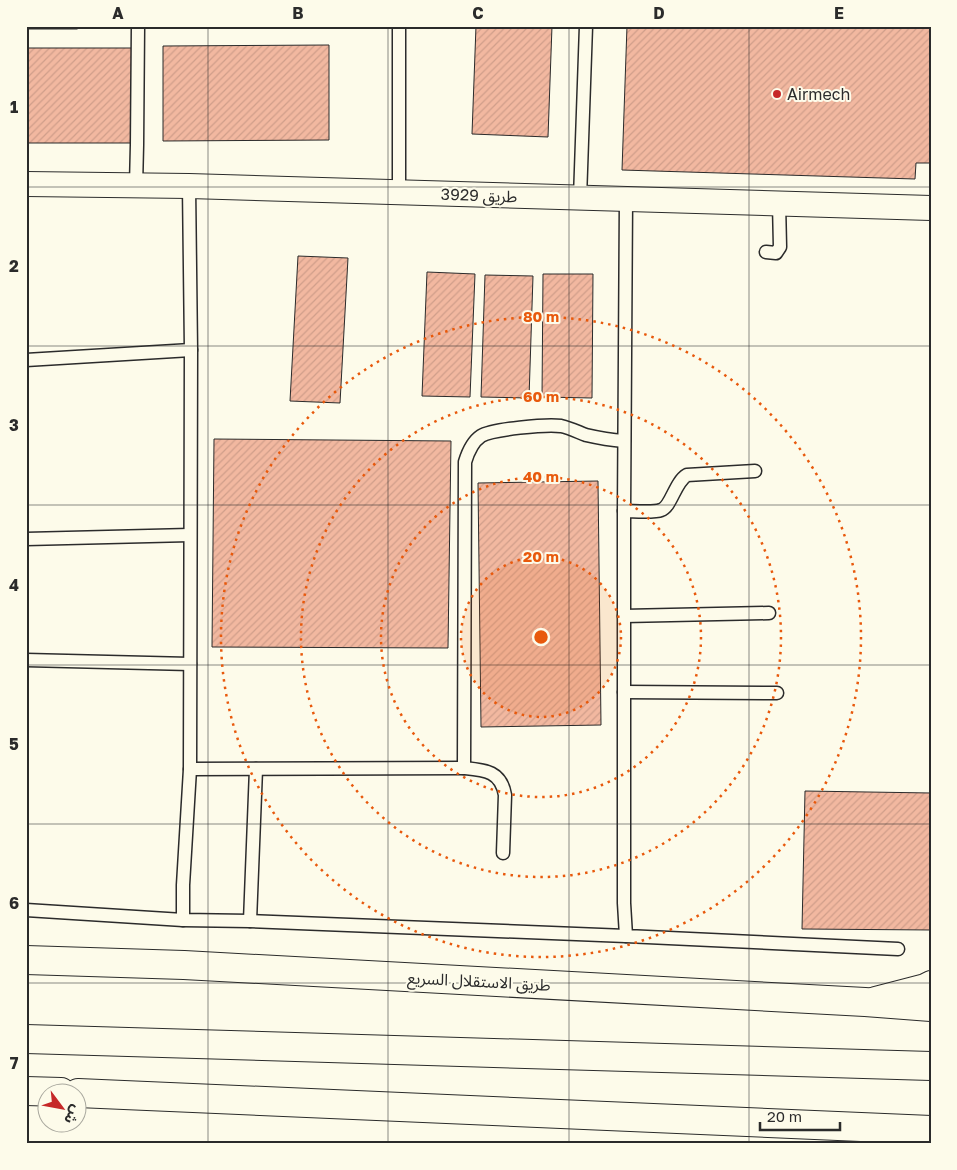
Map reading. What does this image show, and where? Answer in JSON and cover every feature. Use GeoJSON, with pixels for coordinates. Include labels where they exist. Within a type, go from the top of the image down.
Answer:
{"type":"FeatureCollection","features":[{"type":"Feature","properties":{"kind":"main road","name":"طريق الاستقلال السريع"},"geometry":{"type":"LineString","coordinates":[[26,960],[184,964],[931,1007]]}},
{"type":"Feature","properties":{"kind":"main road"},"geometry":{"type":"LineString","coordinates":[[26,1039],[931,1066]]}},
{"type":"Feature","properties":{"kind":"main road"},"geometry":{"type":"LineString","coordinates":[[88,1093],[931,1130]]}},
{"type":"Feature","properties":{"kind":"street","name":"طريق 3929"},"geometry":{"type":"LineString","coordinates":[[26,184],[189,186],[931,208]]}},
{"type":"Feature","properties":{"kind":"street"},"geometry":{"type":"LineString","coordinates":[[865,1002],[931,983]]}},
{"type":"Feature","properties":{"kind":"lane"},"geometry":{"type":"LineString","coordinates":[[136,186],[138,26]]}},
{"type":"Feature","properties":{"kind":"lane"},"geometry":{"type":"LineString","coordinates":[[399,26],[399,192]]}},
{"type":"Feature","properties":{"kind":"lane"},"geometry":{"type":"LineString","coordinates":[[580,198],[584,36],[586,26]]}},
{"type":"Feature","properties":{"kind":"lane"},"geometry":{"type":"LineString","coordinates":[[183,920],[183,885],[190,769],[191,350],[189,186]]}},
{"type":"Feature","properties":{"kind":"lane"},"geometry":{"type":"LineString","coordinates":[[626,199],[624,441],[624,903],[626,936]]}},
{"type":"Feature","properties":{"kind":"lane"},"geometry":{"type":"LineString","coordinates":[[766,252],[776,252],[780,247],[779,203]]}},
{"type":"Feature","properties":{"kind":"lane"},"geometry":{"type":"LineString","coordinates":[[26,360],[191,350]]}},
{"type":"Feature","properties":{"kind":"lane"},"geometry":{"type":"LineString","coordinates":[[464,768],[465,462],[468,452],[480,437],[488,433],[552,425],[562,426],[601,439],[624,441]]}},
{"type":"Feature","properties":{"kind":"lane"},"geometry":{"type":"LineString","coordinates":[[624,511],[663,510],[680,482],[687,475],[755,471]]}},
{"type":"Feature","properties":{"kind":"lane"},"geometry":{"type":"LineString","coordinates":[[26,539],[190,534]]}},
{"type":"Feature","properties":{"kind":"lane"},"geometry":{"type":"LineString","coordinates":[[624,616],[769,613]]}},
{"type":"Feature","properties":{"kind":"lane"},"geometry":{"type":"LineString","coordinates":[[26,660],[190,664]]}},
{"type":"Feature","properties":{"kind":"lane"},"geometry":{"type":"LineString","coordinates":[[624,692],[777,693]]}},
{"type":"Feature","properties":{"kind":"lane"},"geometry":{"type":"LineString","coordinates":[[190,769],[464,768],[491,772],[504,786],[503,853]]}},
{"type":"Feature","properties":{"kind":"lane"},"geometry":{"type":"LineString","coordinates":[[250,921],[256,769]]}},
{"type":"Feature","properties":{"kind":"lane"},"geometry":{"type":"LineString","coordinates":[[26,910],[183,920],[626,936],[898,949]]}},
{"type":"Feature","properties":{"kind":"building"},"geometry":{"type":"Polygon","coordinates":[[[26,26],[77,26],[77,29],[26,29],[26,26]]]}},
{"type":"Feature","properties":{"kind":"building"},"geometry":{"type":"Polygon","coordinates":[[[476,26],[552,26],[548,137],[472,134],[476,26]]]}},
{"type":"Feature","properties":{"kind":"building","name":"Airmech"},"geometry":{"type":"Polygon","coordinates":[[[627,26],[931,26],[931,163],[916,163],[915,179],[622,170],[627,26]]]}},
{"type":"Feature","properties":{"kind":"building"},"geometry":{"type":"Polygon","coordinates":[[[329,45],[329,140],[163,141],[163,46],[329,45]]]}},
{"type":"Feature","properties":{"kind":"building"},"geometry":{"type":"Polygon","coordinates":[[[26,48],[132,48],[132,143],[26,143],[26,48]]]}},
{"type":"Feature","properties":{"kind":"building"},"geometry":{"type":"Polygon","coordinates":[[[298,256],[348,258],[340,403],[290,401],[298,256]]]}},
{"type":"Feature","properties":{"kind":"building"},"geometry":{"type":"Polygon","coordinates":[[[427,272],[475,274],[470,397],[422,396],[427,272]]]}},
{"type":"Feature","properties":{"kind":"building"},"geometry":{"type":"Polygon","coordinates":[[[543,274],[593,274],[592,398],[542,397],[543,274]]]}},
{"type":"Feature","properties":{"kind":"building"},"geometry":{"type":"Polygon","coordinates":[[[485,275],[533,276],[529,398],[481,397],[485,275]]]}},
{"type":"Feature","properties":{"kind":"building"},"geometry":{"type":"Polygon","coordinates":[[[214,439],[451,441],[448,648],[212,647],[214,439]]]}},
{"type":"Feature","properties":{"kind":"building"},"geometry":{"type":"Polygon","coordinates":[[[598,481],[601,725],[481,727],[478,483],[598,481]]]}},
{"type":"Feature","properties":{"kind":"building"},"geometry":{"type":"Polygon","coordinates":[[[805,791],[931,793],[931,930],[802,929],[805,791]]]}},
{"type":"Feature","properties":{"kind":"place","name":"Airmech"},"geometry":{"type":"Point","coordinates":[777,94]}}]}
